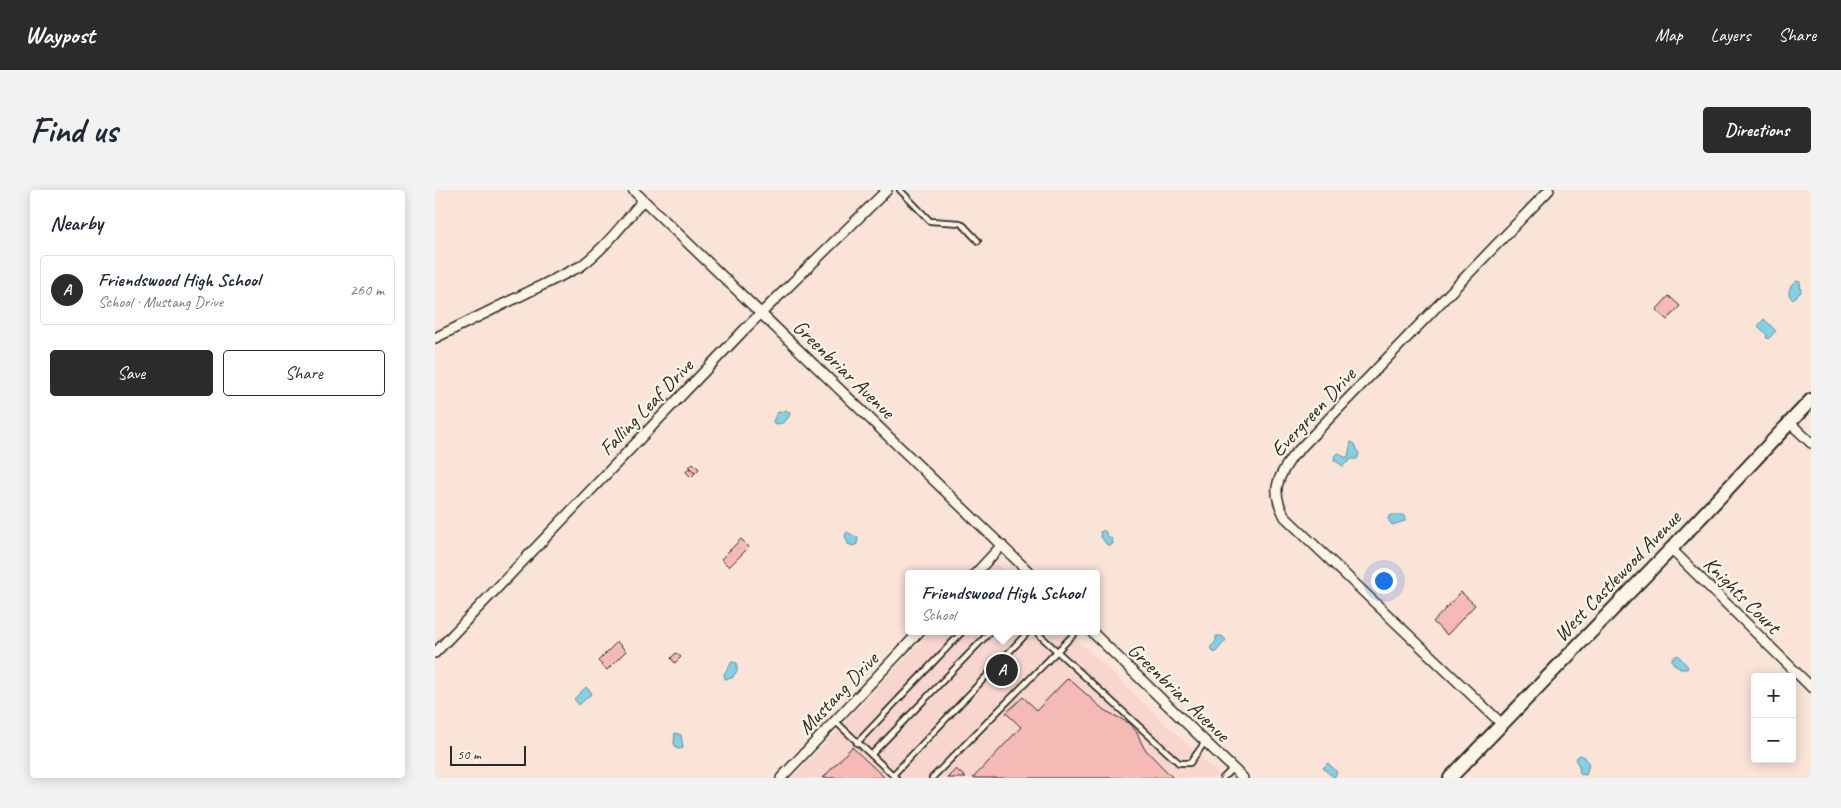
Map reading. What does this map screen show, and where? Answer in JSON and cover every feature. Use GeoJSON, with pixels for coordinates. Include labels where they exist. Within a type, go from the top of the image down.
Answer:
{"type":"FeatureCollection","features":[{"type":"Feature","properties":{"kind":"street","name":"Greenbriar Avenue"},"geometry":{"type":"LineString","coordinates":[[633,190],[1027,570]]}},
{"type":"Feature","properties":{"kind":"street","name":"Falling Leaf Drive"},"geometry":{"type":"LineString","coordinates":[[435,652],[760,314],[887,190]]}},
{"type":"Feature","properties":{"kind":"street","name":"Evergreen Drive"},"geometry":{"type":"LineString","coordinates":[[1502,724],[1285,517],[1277,503],[1277,490],[1279,476],[1292,457],[1549,190]]}},
{"type":"Feature","properties":{"kind":"street"},"geometry":{"type":"LineString","coordinates":[[435,338],[581,266],[592,258],[612,237],[643,200]]}},
{"type":"Feature","properties":{"kind":"street","name":"West Castlewood Avenue"},"geometry":{"type":"LineString","coordinates":[[1450,778],[1671,550],[1811,400]]}},
{"type":"Feature","properties":{"kind":"street"},"geometry":{"type":"LineString","coordinates":[[1790,422],[1811,443]]}},
{"type":"Feature","properties":{"kind":"street"},"geometry":{"type":"LineString","coordinates":[[979,570],[1002,545]]}},
{"type":"Feature","properties":{"kind":"street","name":"Knights Court"},"geometry":{"type":"LineString","coordinates":[[1671,550],[1811,687]]}},
{"type":"Feature","properties":{"kind":"street","name":"Mustang Drive"},"geometry":{"type":"LineString","coordinates":[[781,778],[916,635]]}},
{"type":"Feature","properties":{"kind":"street","name":"Greenbriar Avenue"},"geometry":{"type":"LineString","coordinates":[[1095,635],[1243,778]]}},
{"type":"Feature","properties":{"kind":"lane"},"geometry":{"type":"LineString","coordinates":[[900,190],[931,221],[960,224],[978,241]]}},
{"type":"Feature","properties":{"kind":"lane"},"geometry":{"type":"LineString","coordinates":[[857,742],[959,635]]}},
{"type":"Feature","properties":{"kind":"lane"},"geometry":{"type":"LineString","coordinates":[[871,755],[987,635]]}},
{"type":"Feature","properties":{"kind":"lane"},"geometry":{"type":"LineString","coordinates":[[835,721],[894,777],[1025,635]]}},
{"type":"Feature","properties":{"kind":"lane"},"geometry":{"type":"LineString","coordinates":[[1039,635],[1179,763],[1190,762],[1205,742]]}},
{"type":"Feature","properties":{"kind":"lane"},"geometry":{"type":"LineString","coordinates":[[932,778],[1073,635]]}},
{"type":"Feature","properties":{"kind":"lane"},"geometry":{"type":"LineString","coordinates":[[1223,778],[1233,768]]}},
{"type":"Feature","properties":{"kind":"shaded area"},"geometry":{"type":"Polygon","coordinates":[[[996,563],[1004,570],[990,570],[996,563]]]}},
{"type":"Feature","properties":{"kind":"shaded area"},"geometry":{"type":"Polygon","coordinates":[[[927,635],[1072,635],[1222,778],[792,778],[927,635]]]}},
{"type":"Feature","properties":{"kind":"water"},"geometry":{"type":"Polygon","coordinates":[[[1797,281],[1800,282],[1801,292],[1793,300],[1789,295],[1789,290],[1797,281]]]}},
{"type":"Feature","properties":{"kind":"water"},"geometry":{"type":"Polygon","coordinates":[[[1764,319],[1776,331],[1768,339],[1767,335],[1758,326],[1764,319]]]}},
{"type":"Feature","properties":{"kind":"water"},"geometry":{"type":"Polygon","coordinates":[[[786,410],[790,413],[786,420],[779,424],[774,423],[773,421],[777,413],[786,410]]]}},
{"type":"Feature","properties":{"kind":"water"},"geometry":{"type":"Polygon","coordinates":[[[1351,442],[1355,444],[1359,454],[1357,459],[1351,459],[1343,466],[1334,460],[1335,455],[1339,453],[1344,457],[1348,457],[1351,442]]]}},
{"type":"Feature","properties":{"kind":"water"},"geometry":{"type":"Polygon","coordinates":[[[1392,515],[1403,515],[1405,521],[1392,525],[1388,519],[1392,515]]]}},
{"type":"Feature","properties":{"kind":"water"},"geometry":{"type":"Polygon","coordinates":[[[1105,531],[1108,537],[1112,539],[1112,545],[1107,545],[1101,537],[1100,532],[1105,531]]]}},
{"type":"Feature","properties":{"kind":"water"},"geometry":{"type":"Polygon","coordinates":[[[847,532],[858,538],[857,544],[853,546],[848,544],[845,535],[847,532]]]}},
{"type":"Feature","properties":{"kind":"water"},"geometry":{"type":"Polygon","coordinates":[[[1216,636],[1222,636],[1226,640],[1215,653],[1210,648],[1216,641],[1216,636]]]}},
{"type":"Feature","properties":{"kind":"water"},"geometry":{"type":"Polygon","coordinates":[[[1678,655],[1688,667],[1687,669],[1680,669],[1672,662],[1672,658],[1678,655]]]}},
{"type":"Feature","properties":{"kind":"water"},"geometry":{"type":"Polygon","coordinates":[[[732,662],[737,663],[737,671],[732,678],[725,679],[724,674],[732,662]]]}},
{"type":"Feature","properties":{"kind":"water"},"geometry":{"type":"Polygon","coordinates":[[[586,687],[592,693],[579,705],[574,699],[586,687]]]}},
{"type":"Feature","properties":{"kind":"water"},"geometry":{"type":"Polygon","coordinates":[[[675,733],[681,735],[683,748],[677,749],[674,743],[675,733]]]}},
{"type":"Feature","properties":{"kind":"water"},"geometry":{"type":"Polygon","coordinates":[[[1580,755],[1585,757],[1589,764],[1586,775],[1580,774],[1576,761],[1580,755]]]}},
{"type":"Feature","properties":{"kind":"water"},"geometry":{"type":"Polygon","coordinates":[[[1328,763],[1337,772],[1334,778],[1323,768],[1328,763]]]}},
{"type":"Feature","properties":{"kind":"building"},"geometry":{"type":"Polygon","coordinates":[[[1669,296],[1680,306],[1667,320],[1656,310],[1669,296]]]}},
{"type":"Feature","properties":{"kind":"building"},"geometry":{"type":"Polygon","coordinates":[[[693,463],[699,469],[695,473],[689,467],[693,463]]]}},
{"type":"Feature","properties":{"kind":"building"},"geometry":{"type":"Polygon","coordinates":[[[689,468],[695,473],[691,477],[686,472],[689,468]]]}},
{"type":"Feature","properties":{"kind":"building"},"geometry":{"type":"Polygon","coordinates":[[[741,539],[749,547],[729,567],[721,559],[741,539]]]}},
{"type":"Feature","properties":{"kind":"building"},"geometry":{"type":"Polygon","coordinates":[[[1461,592],[1475,605],[1447,635],[1433,622],[1461,592]]]}},
{"type":"Feature","properties":{"kind":"building"},"geometry":{"type":"Polygon","coordinates":[[[617,642],[626,651],[607,670],[598,661],[617,642]]]}},
{"type":"Feature","properties":{"kind":"building"},"geometry":{"type":"Polygon","coordinates":[[[676,653],[681,657],[675,663],[671,658],[676,653]]]}},
{"type":"Feature","properties":{"kind":"building"},"geometry":{"type":"Polygon","coordinates":[[[1068,678],[1104,710],[1129,723],[1136,731],[1144,748],[1173,778],[973,778],[1021,727],[1006,713],[1023,697],[1037,710],[1068,678]]]}},
{"type":"Feature","properties":{"kind":"building"},"geometry":{"type":"Polygon","coordinates":[[[852,747],[885,778],[823,778],[852,747]]]}},
{"type":"Feature","properties":{"kind":"building"},"geometry":{"type":"Polygon","coordinates":[[[956,769],[966,778],[947,778],[956,769]]]}},
{"type":"Feature","properties":{"kind":"place","name":"Friendswood High School"},"geometry":{"type":"Point","coordinates":[1002,670]}}]}
